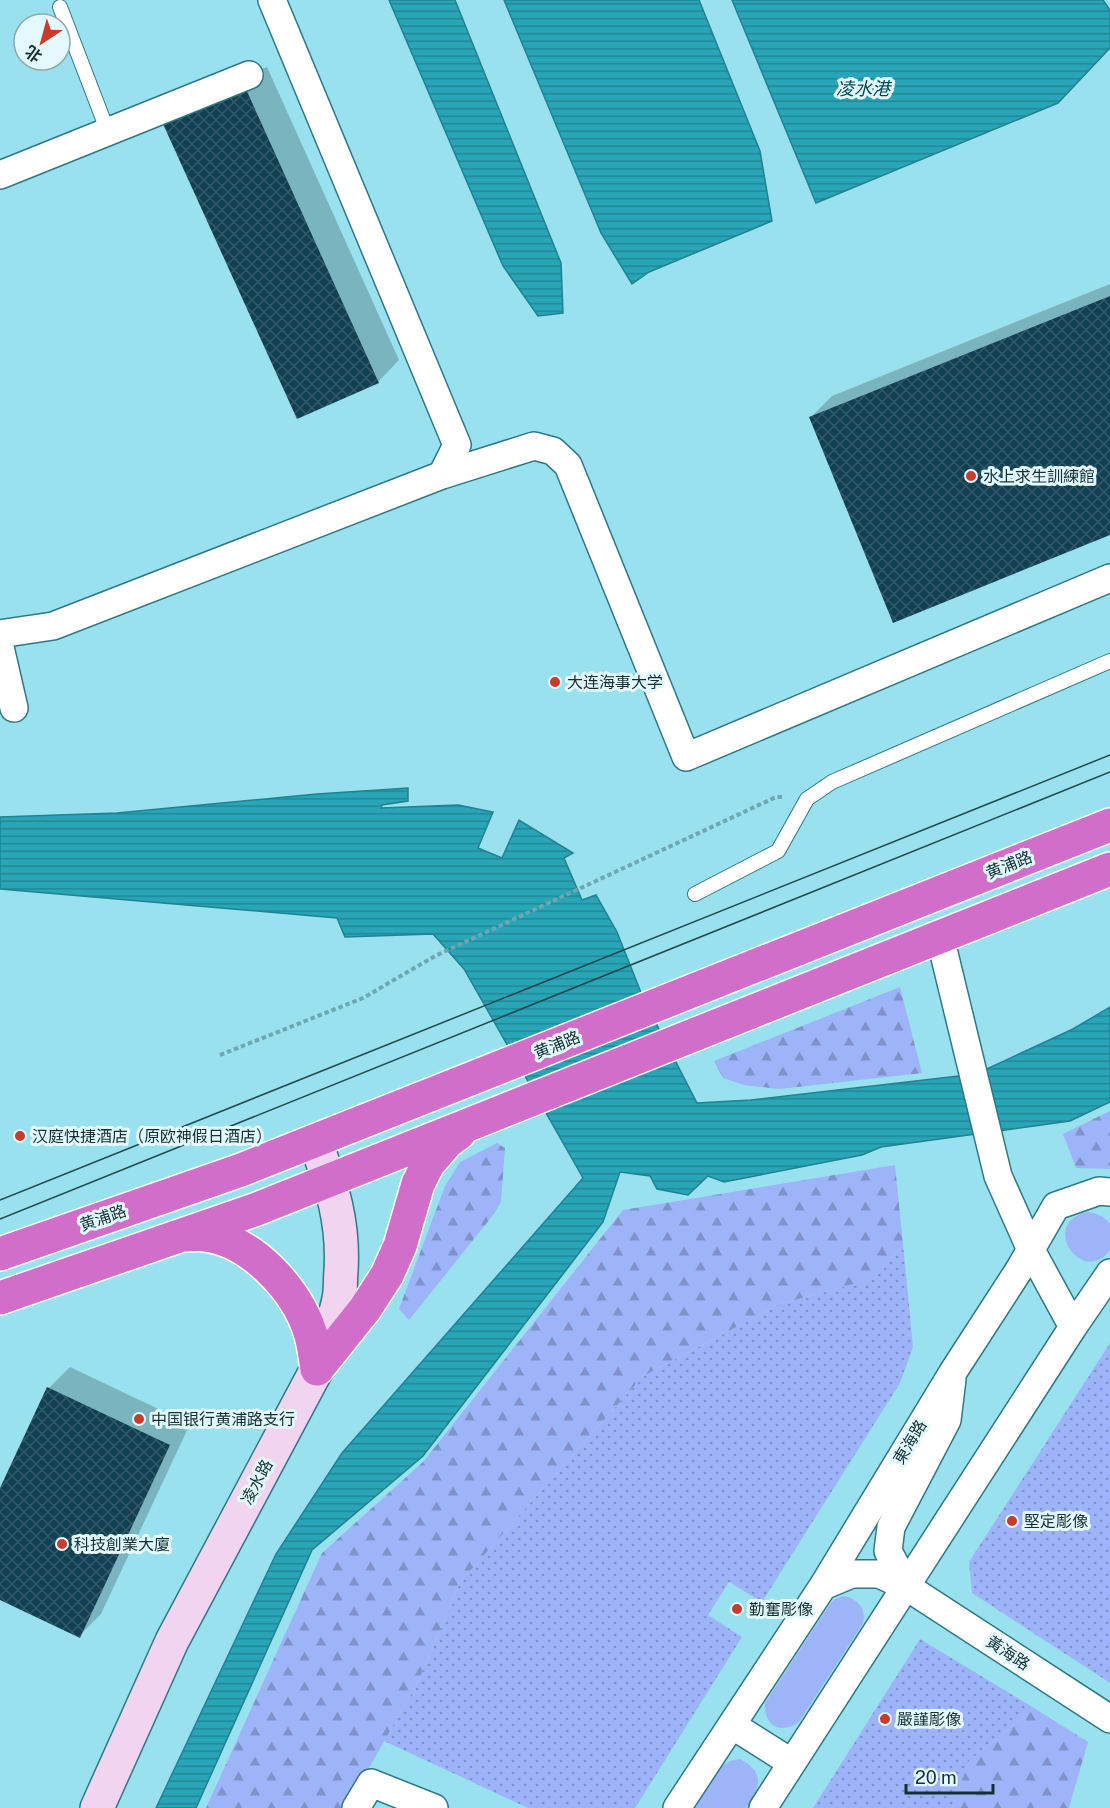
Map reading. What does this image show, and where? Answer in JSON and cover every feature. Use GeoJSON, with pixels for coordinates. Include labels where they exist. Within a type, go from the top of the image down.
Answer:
{"type":"FeatureCollection","features":[{"type":"Feature","properties":{"kind":"highway","name":"黄浦路"},"geometry":{"type":"LineString","coordinates":[[0,1254],[241,1170],[1110,825]]}},
{"type":"Feature","properties":{"kind":"highway"},"geometry":{"type":"LineString","coordinates":[[0,1298],[256,1209],[1110,869]]}},
{"type":"Feature","properties":{"kind":"highway"},"geometry":{"type":"LineString","coordinates":[[317,1369],[364,1309],[387,1275],[400,1246],[418,1184],[428,1164],[447,1142],[478,1120]]}},
{"type":"Feature","properties":{"kind":"highway"},"geometry":{"type":"LineString","coordinates":[[179,1236],[206,1235],[233,1244],[257,1258],[279,1279],[298,1304],[310,1333],[317,1369]]}},
{"type":"Feature","properties":{"kind":"main road","name":"凌水路"},"geometry":{"type":"LineString","coordinates":[[97,1808],[172,1641],[317,1369],[330,1333],[339,1297],[342,1255],[340,1220],[330,1179],[315,1141]]}},
{"type":"Feature","properties":{"kind":"street"},"geometry":{"type":"LineString","coordinates":[[272,0],[457,445],[442,475]]}},
{"type":"Feature","properties":{"kind":"street"},"geometry":{"type":"LineString","coordinates":[[0,175],[249,75]]}},
{"type":"Feature","properties":{"kind":"street"},"geometry":{"type":"LineString","coordinates":[[0,633],[53,626],[442,475],[534,446],[553,451],[568,465],[686,757],[1110,578]]}},
{"type":"Feature","properties":{"kind":"street"},"geometry":{"type":"LineString","coordinates":[[0,647],[14,708]]}},
{"type":"Feature","properties":{"kind":"street"},"geometry":{"type":"LineString","coordinates":[[940,937],[998,1176],[1031,1250],[1073,1327]]}},
{"type":"Feature","properties":{"kind":"street","name":"東海路"},"geometry":{"type":"LineString","coordinates":[[677,1808],[823,1586],[1056,1206],[1099,1191],[1110,1192]]}},
{"type":"Feature","properties":{"kind":"street"},"geometry":{"type":"LineString","coordinates":[[763,1808],[1110,1273]]}},
{"type":"Feature","properties":{"kind":"street"},"geometry":{"type":"LineString","coordinates":[[907,1587],[888,1551],[891,1527],[948,1420],[953,1372]]}},
{"type":"Feature","properties":{"kind":"street","name":"黃海路"},"geometry":{"type":"LineString","coordinates":[[823,1586],[852,1574],[879,1574],[907,1587],[1110,1719]]}},
{"type":"Feature","properties":{"kind":"street"},"geometry":{"type":"LineString","coordinates":[[732,1725],[792,1763]]}},
{"type":"Feature","properties":{"kind":"street"},"geometry":{"type":"LineString","coordinates":[[356,1808],[370,1783],[434,1808]]}},
{"type":"Feature","properties":{"kind":"lane"},"geometry":{"type":"LineString","coordinates":[[60,7],[108,132]]}},
{"type":"Feature","properties":{"kind":"lane"},"geometry":{"type":"LineString","coordinates":[[695,894],[778,851],[807,799],[832,783],[1110,661]]}},
{"type":"Feature","properties":{"kind":"path"},"geometry":{"type":"LineString","coordinates":[[220,1055],[363,998],[435,956],[776,796],[807,799]]}},
{"type":"Feature","properties":{"kind":"green space"},"geometry":{"type":"Polygon","coordinates":[[[900,987],[922,1073],[780,1089],[744,1085],[723,1078],[714,1061],[900,987]]]}},
{"type":"Feature","properties":{"kind":"green space"},"geometry":{"type":"Polygon","coordinates":[[[1110,1111],[1110,1169],[1076,1168],[1063,1134],[1110,1111]]]}},
{"type":"Feature","properties":{"kind":"green space"},"geometry":{"type":"Polygon","coordinates":[[[497,1143],[505,1148],[501,1202],[494,1214],[409,1320],[399,1309],[445,1186],[460,1162],[497,1143]]]}},
{"type":"Feature","properties":{"kind":"green space"},"geometry":{"type":"Polygon","coordinates":[[[895,1165],[903,1244],[875,1278],[780,1304],[643,1376],[460,1582],[418,1682],[346,1808],[206,1808],[322,1553],[423,1462],[623,1210],[895,1165]]]}},
{"type":"Feature","properties":{"kind":"green space"},"geometry":{"type":"Polygon","coordinates":[[[1087,1212],[1100,1215],[1110,1224],[1110,1250],[1099,1259],[1088,1261],[1078,1257],[1070,1249],[1066,1239],[1066,1228],[1073,1219],[1087,1212]]]}},
{"type":"Feature","properties":{"kind":"green space"},"geometry":{"type":"Polygon","coordinates":[[[903,1244],[913,1347],[900,1383],[762,1602],[729,1582],[708,1615],[742,1637],[635,1808],[528,1808],[384,1741],[418,1682],[460,1582],[643,1376],[780,1304],[875,1278],[903,1244]]]}},
{"type":"Feature","properties":{"kind":"green space"},"geometry":{"type":"Polygon","coordinates":[[[1110,1343],[1110,1683],[972,1593],[969,1562],[1110,1343]]]}},
{"type":"Feature","properties":{"kind":"green space"},"geometry":{"type":"Polygon","coordinates":[[[843,1596],[853,1599],[863,1610],[862,1625],[799,1722],[786,1728],[774,1726],[767,1718],[765,1703],[830,1604],[843,1596]]]}},
{"type":"Feature","properties":{"kind":"green space"},"geometry":{"type":"Polygon","coordinates":[[[920,1639],[1034,1708],[969,1761],[952,1808],[813,1808],[920,1639]]]}},
{"type":"Feature","properties":{"kind":"green space"},"geometry":{"type":"Polygon","coordinates":[[[1034,1708],[1088,1742],[1069,1808],[952,1808],[969,1761],[1034,1708]]]}},
{"type":"Feature","properties":{"kind":"green space"},"geometry":{"type":"Polygon","coordinates":[[[740,1759],[754,1770],[758,1781],[755,1793],[746,1808],[693,1808],[722,1766],[740,1759]]]}},
{"type":"Feature","properties":{"kind":"water"},"geometry":{"type":"Polygon","coordinates":[[[389,0],[455,0],[561,263],[563,313],[538,316],[503,266],[389,0]]]}},
{"type":"Feature","properties":{"kind":"water"},"geometry":{"type":"Polygon","coordinates":[[[504,0],[699,0],[760,151],[772,221],[649,272],[632,284],[601,233],[504,0]]]}},
{"type":"Feature","properties":{"kind":"water","name":"凌水港"},"geometry":{"type":"Polygon","coordinates":[[[732,0],[1103,0],[1110,10],[1110,48],[1058,103],[816,203],[732,0]]]}},
{"type":"Feature","properties":{"kind":"water"},"geometry":{"type":"Polygon","coordinates":[[[408,788],[408,801],[382,805],[381,808],[458,805],[493,812],[478,848],[502,858],[519,820],[573,853],[564,858],[582,900],[596,895],[617,932],[644,1000],[697,1103],[751,1100],[976,1074],[1073,1029],[1110,1007],[1110,1102],[1070,1121],[881,1147],[862,1155],[724,1182],[708,1176],[688,1195],[657,1189],[650,1176],[620,1172],[603,1222],[423,1456],[312,1550],[196,1808],[156,1808],[276,1554],[342,1453],[583,1178],[464,969],[433,934],[345,937],[337,918],[0,889],[0,817],[117,813],[317,794],[408,788]]]}},
{"type":"Feature","properties":{"kind":"building"},"geometry":{"type":"Polygon","coordinates":[[[245,87],[379,383],[297,419],[163,124],[245,87]]]}},
{"type":"Feature","properties":{"kind":"building","name":"水上求生訓練館"},"geometry":{"type":"Polygon","coordinates":[[[1110,296],[1110,535],[893,623],[809,417],[1110,296]]]}},
{"type":"Feature","properties":{"kind":"building","name":"科技創業大廈"},"geometry":{"type":"Polygon","coordinates":[[[47,1387],[170,1445],[80,1638],[0,1600],[0,1488],[47,1387]]]}},
{"type":"Feature","properties":{"kind":"tram line"},"geometry":{"type":"LineString","coordinates":[[0,1200],[1110,755]]}},
{"type":"Feature","properties":{"kind":"tram line"},"geometry":{"type":"LineString","coordinates":[[0,1219],[1110,772]]}},
{"type":"Feature","properties":{"kind":"place","name":"水上求生訓練館"},"geometry":{"type":"Point","coordinates":[971,476]}},
{"type":"Feature","properties":{"kind":"place","name":"大连海事大学"},"geometry":{"type":"Point","coordinates":[555,682]}},
{"type":"Feature","properties":{"kind":"place","name":"汉庭快捷酒店（原欧神假日酒店）"},"geometry":{"type":"Point","coordinates":[20,1136]}},
{"type":"Feature","properties":{"kind":"place","name":"中国银行黄浦路支行"},"geometry":{"type":"Point","coordinates":[139,1419]}},
{"type":"Feature","properties":{"kind":"place","name":"堅定彫像"},"geometry":{"type":"Point","coordinates":[1012,1521]}},
{"type":"Feature","properties":{"kind":"place","name":"科技創業大廈"},"geometry":{"type":"Point","coordinates":[62,1544]}},
{"type":"Feature","properties":{"kind":"place","name":"勤奮彫像"},"geometry":{"type":"Point","coordinates":[737,1609]}},
{"type":"Feature","properties":{"kind":"place","name":"嚴謹彫像"},"geometry":{"type":"Point","coordinates":[885,1719]}}]}
